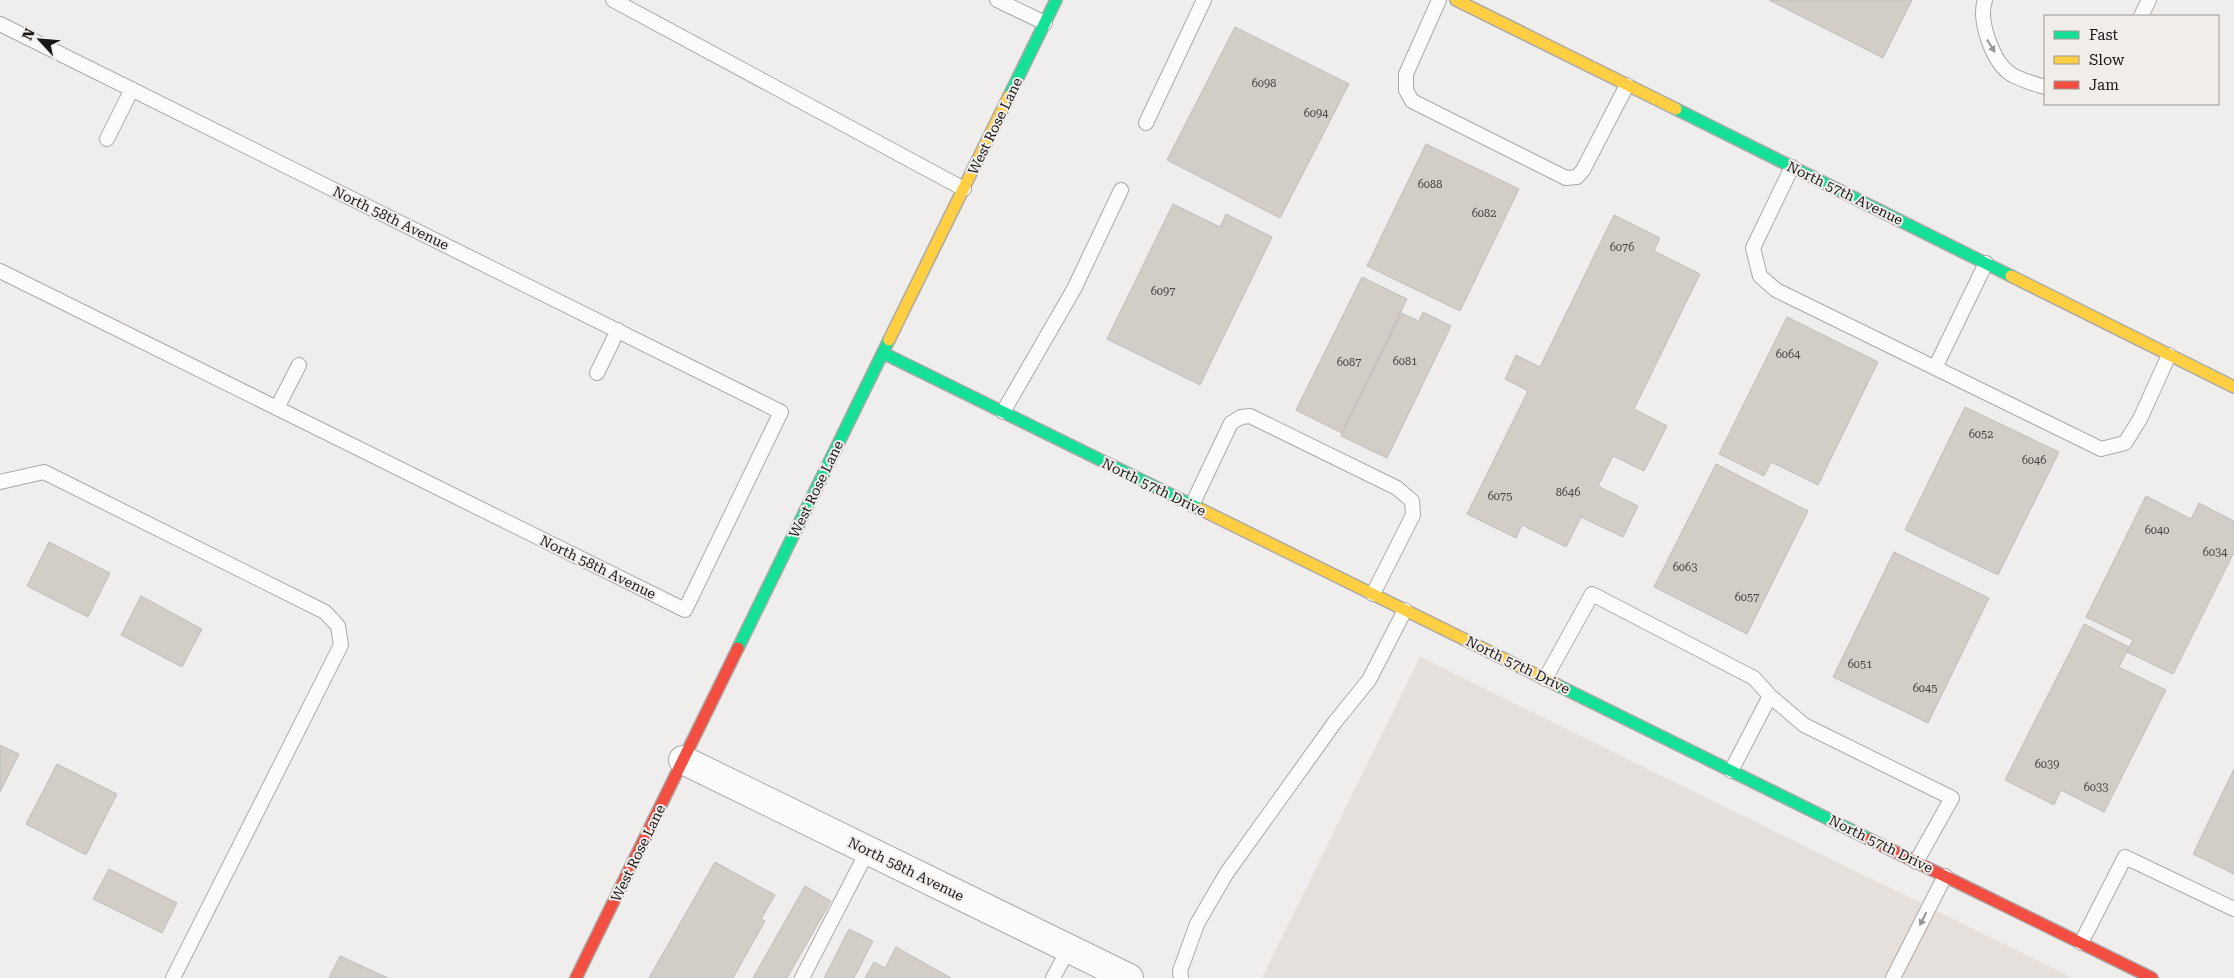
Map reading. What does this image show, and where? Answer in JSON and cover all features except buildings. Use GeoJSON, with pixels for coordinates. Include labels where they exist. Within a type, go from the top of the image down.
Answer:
{"type":"FeatureCollection","features":[{"type":"Feature","properties":{"kind":"street","name":"West Rose Lane"},"geometry":{"type":"LineString","coordinates":[[576,978],[1056,0]]}},
{"type":"Feature","properties":{"kind":"street","name":"North 57th Avenue"},"geometry":{"type":"LineString","coordinates":[[1456,0],[2234,387]]}},
{"type":"Feature","properties":{"kind":"street","name":"North 57th Drive"},"geometry":{"type":"LineString","coordinates":[[883,353],[2152,978]]}},
{"type":"Feature","properties":{"kind":"street","name":"North 58th Avenue"},"geometry":{"type":"LineString","coordinates":[[683,760],[1129,978]]}},
{"type":"Feature","properties":{"kind":"lane"},"geometry":{"type":"LineString","coordinates":[[612,0],[964,189]]}},
{"type":"Feature","properties":{"kind":"lane"},"geometry":{"type":"LineString","coordinates":[[997,0],[1045,23]]}},
{"type":"Feature","properties":{"kind":"lane"},"geometry":{"type":"LineString","coordinates":[[1146,123],[1204,0]]}},
{"type":"Feature","properties":{"kind":"lane"},"geometry":{"type":"LineString","coordinates":[[1439,0],[1406,74],[1406,90],[1412,101],[1566,178],[1577,177],[1583,170],[1627,85]]}},
{"type":"Feature","properties":{"kind":"lane"},"geometry":{"type":"LineString","coordinates":[[1985,0],[1982,9],[1987,40],[2008,73],[2044,87]]}},
{"type":"Feature","properties":{"kind":"lane"},"geometry":{"type":"LineString","coordinates":[[2141,15],[2149,0]]}},
{"type":"Feature","properties":{"kind":"lane","name":"North 58th Avenue"},"geometry":{"type":"LineString","coordinates":[[0,24],[781,412],[685,610],[0,271]]}},
{"type":"Feature","properties":{"kind":"lane"},"geometry":{"type":"LineString","coordinates":[[107,139],[132,89]]}},
{"type":"Feature","properties":{"kind":"lane"},"geometry":{"type":"LineString","coordinates":[[1792,167],[1753,248],[1760,276],[1776,290],[2101,449],[2125,442],[2140,420],[2169,355]]}},
{"type":"Feature","properties":{"kind":"lane"},"geometry":{"type":"LineString","coordinates":[[1003,412],[1074,289],[1121,190]]}},
{"type":"Feature","properties":{"kind":"lane"},"geometry":{"type":"LineString","coordinates":[[1935,368],[1986,263]]}},
{"type":"Feature","properties":{"kind":"lane"},"geometry":{"type":"LineString","coordinates":[[597,373],[618,330]]}},
{"type":"Feature","properties":{"kind":"lane"},"geometry":{"type":"LineString","coordinates":[[277,408],[299,365]]}},
{"type":"Feature","properties":{"kind":"lane"},"geometry":{"type":"LineString","coordinates":[[1192,505],[1231,423],[1241,417],[1250,416],[1397,488],[1412,501],[1413,515],[1373,594]]}},
{"type":"Feature","properties":{"kind":"lane"},"geometry":{"type":"LineString","coordinates":[[0,482],[44,472],[325,612],[338,626],[341,645],[173,978]]}},
{"type":"Feature","properties":{"kind":"lane"},"geometry":{"type":"LineString","coordinates":[[1545,679],[1592,594],[1754,678],[1770,696],[1804,725],[1952,798],[1916,862]]}},
{"type":"Feature","properties":{"kind":"lane"},"geometry":{"type":"LineString","coordinates":[[1181,978],[1180,971],[1197,924],[1226,874],[1335,722],[1369,680],[1405,610]]}},
{"type":"Feature","properties":{"kind":"lane"},"geometry":{"type":"LineString","coordinates":[[1731,771],[1770,696]]}},
{"type":"Feature","properties":{"kind":"lane"},"geometry":{"type":"LineString","coordinates":[[802,978],[868,850]]}},
{"type":"Feature","properties":{"kind":"lane"},"geometry":{"type":"LineString","coordinates":[[2081,943],[2124,857],[2234,909]]}},
{"type":"Feature","properties":{"kind":"lane"},"geometry":{"type":"LineString","coordinates":[[1893,978],[1945,876]]}},
{"type":"Feature","properties":{"kind":"lane"},"geometry":{"type":"LineString","coordinates":[[1053,978],[1069,948]]}},
{"type":"Feature","properties":{"kind":"shaded area"},"geometry":{"type":"Polygon","coordinates":[[[1420,657],[2073,978],[1262,978],[1420,657]]]}},
{"type":"Feature","properties":{"kind":"traffic: fast"},"geometry":{"type":"LineString","coordinates":[[1009,96],[1056,0]]}},
{"type":"Feature","properties":{"kind":"traffic: fast"},"geometry":{"type":"LineString","coordinates":[[1676,109],[2011,276]]}},
{"type":"Feature","properties":{"kind":"traffic: fast"},"geometry":{"type":"LineString","coordinates":[[738,648],[889,340]]}},
{"type":"Feature","properties":{"kind":"traffic: fast"},"geometry":{"type":"LineString","coordinates":[[883,353],[1200,509]]}},
{"type":"Feature","properties":{"kind":"traffic: fast"},"geometry":{"type":"LineString","coordinates":[[1557,685],[1869,839]]}},
{"type":"Feature","properties":{"kind":"traffic: slow"},"geometry":{"type":"LineString","coordinates":[[1456,0],[1676,109]]}},
{"type":"Feature","properties":{"kind":"traffic: slow"},"geometry":{"type":"LineString","coordinates":[[889,340],[1009,96]]}},
{"type":"Feature","properties":{"kind":"traffic: slow"},"geometry":{"type":"LineString","coordinates":[[2011,276],[2234,387]]}},
{"type":"Feature","properties":{"kind":"traffic: slow"},"geometry":{"type":"LineString","coordinates":[[1200,509],[1557,685]]}},
{"type":"Feature","properties":{"kind":"traffic: jam"},"geometry":{"type":"LineString","coordinates":[[576,978],[738,648]]}},
{"type":"Feature","properties":{"kind":"traffic: jam"},"geometry":{"type":"LineString","coordinates":[[1869,839],[2152,978]]}}]}
